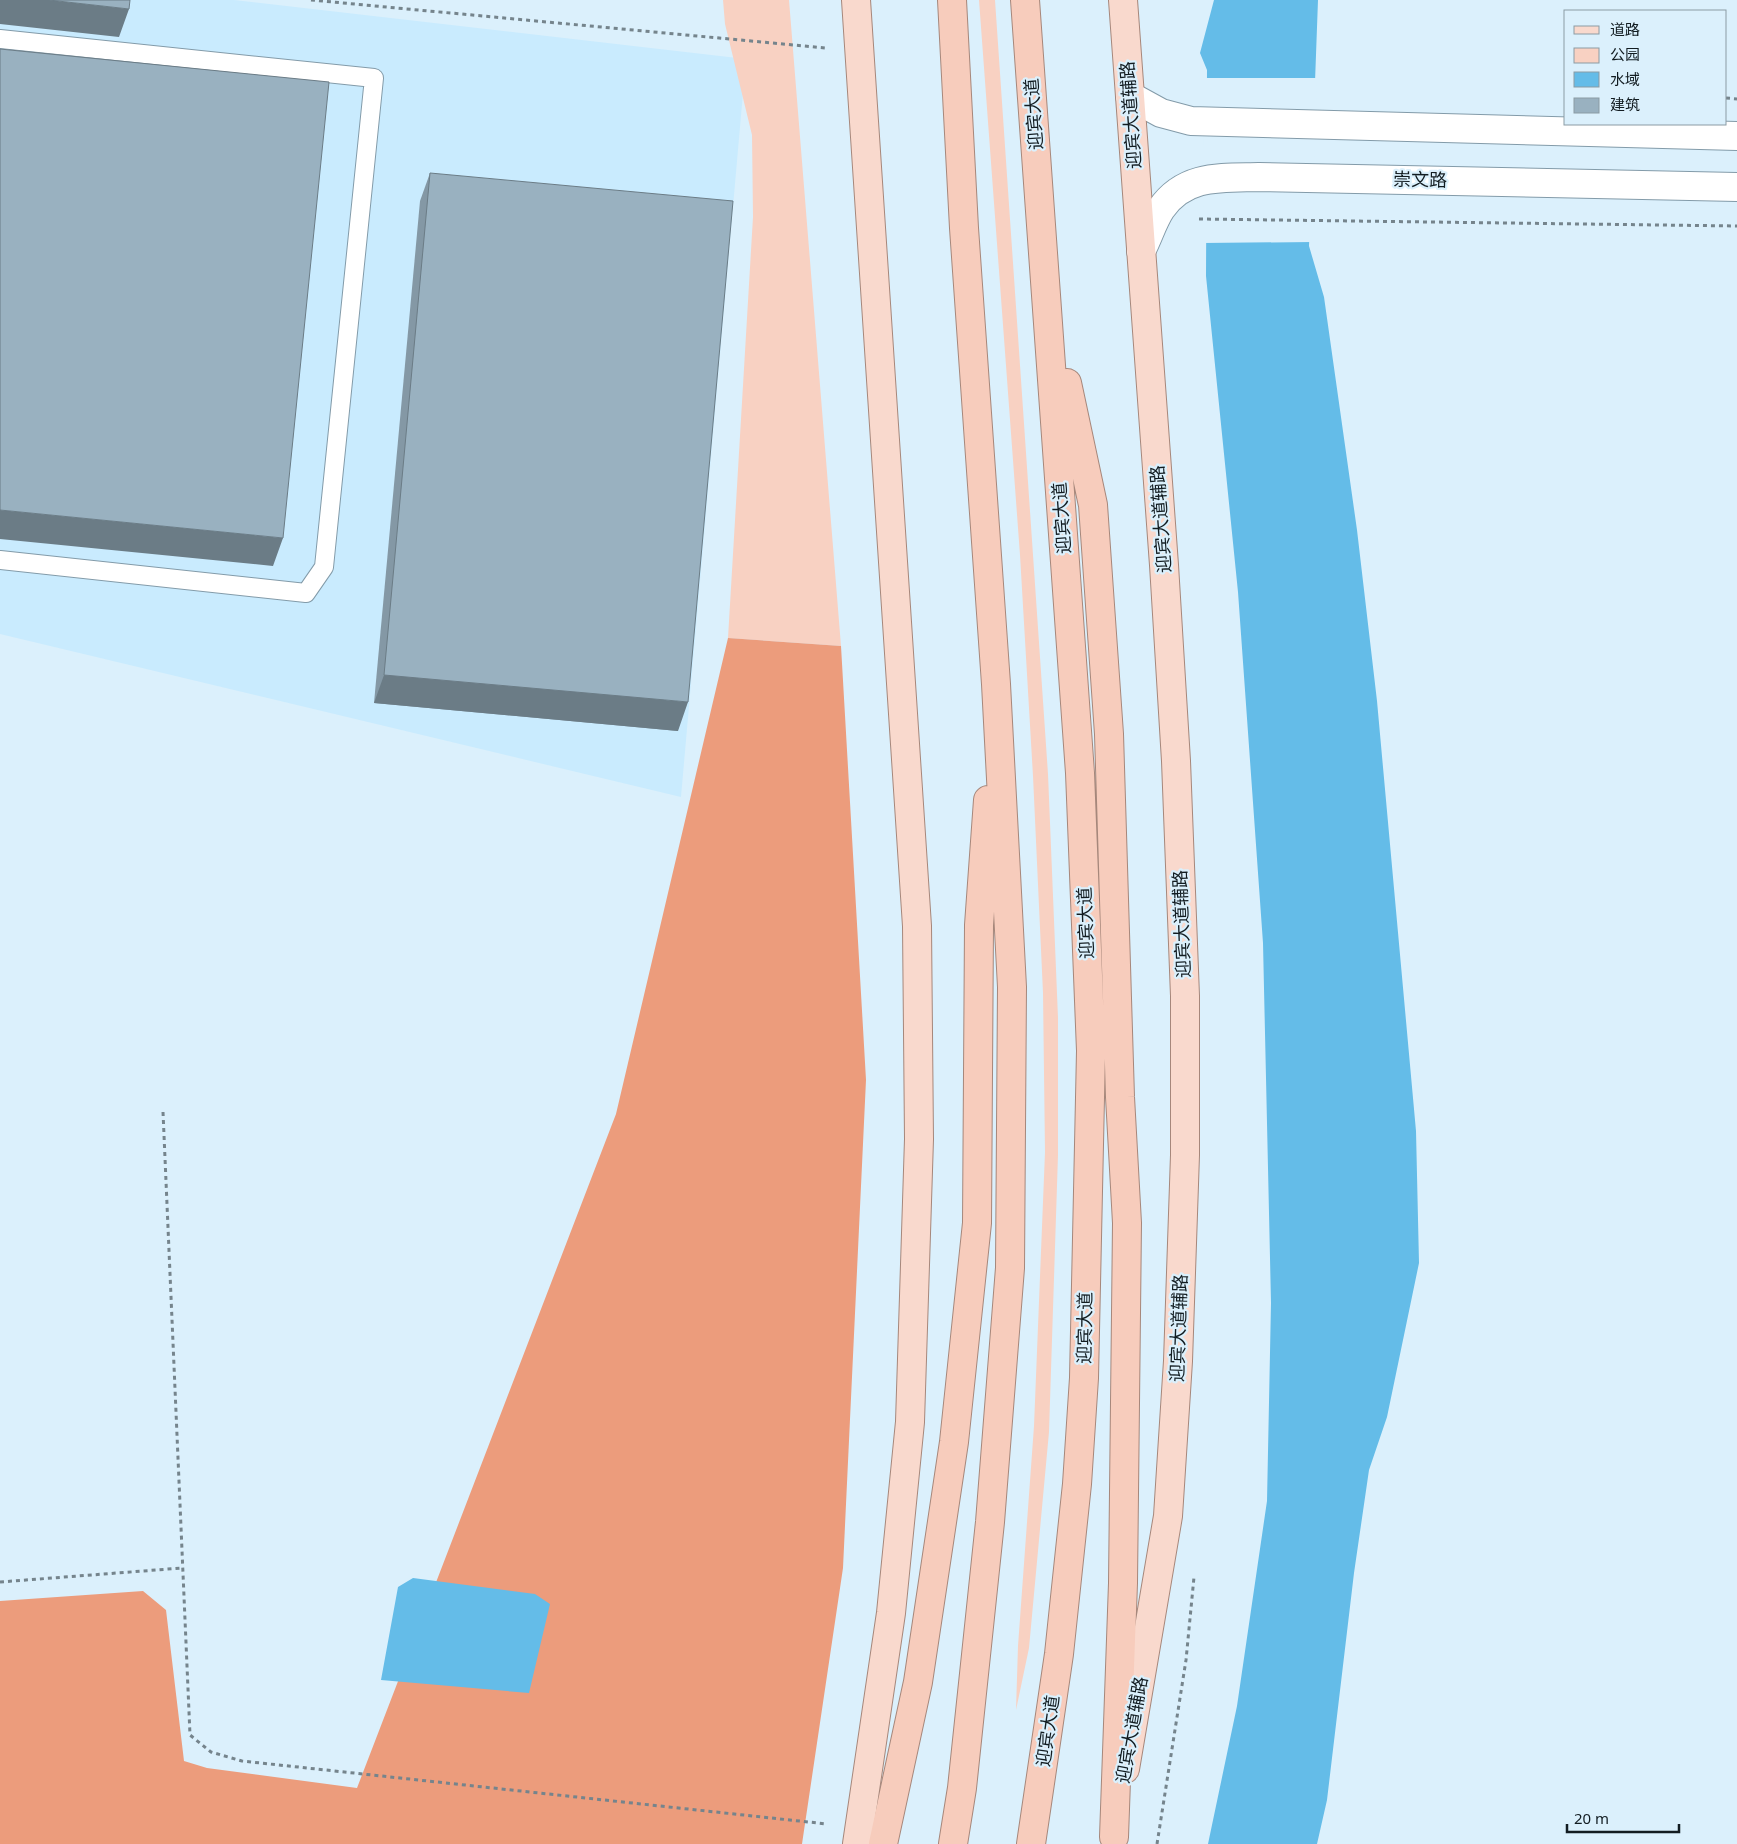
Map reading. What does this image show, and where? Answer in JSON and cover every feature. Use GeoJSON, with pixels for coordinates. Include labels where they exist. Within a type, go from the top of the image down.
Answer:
{"type":"FeatureCollection","features":[{"type":"Feature","properties":{"kind":"highway"},"geometry":{"type":"LineString","coordinates":[[952,0],[964,228],[996,684],[1012,1006],[1010,1268],[990,1522],[962,1788],[953,1844]]}},
{"type":"Feature","properties":{"kind":"highway","name":"迎宾大道"},"geometry":{"type":"LineString","coordinates":[[1025,0],[1080,773],[1091,1051],[1084,1378],[1059,1654],[1030,1844]]}},
{"type":"Feature","properties":{"kind":"highway"},"geometry":{"type":"LineString","coordinates":[[1046,288],[1093,505],[1109,734],[1120,1097],[1127,1223],[1123,1582],[1113,1841]]}},
{"type":"Feature","properties":{"kind":"highway"},"geometry":{"type":"LineString","coordinates":[[883,1844],[918,1682],[951,1461],[977,1223],[979,925],[996,684]]}},
{"type":"Feature","properties":{"kind":"main road"},"geometry":{"type":"LineString","coordinates":[[856,0],[917,926],[920,1139],[910,1422],[891,1614],[857,1844]]}},
{"type":"Feature","properties":{"kind":"main road","name":"迎宾大道辅路"},"geometry":{"type":"LineString","coordinates":[[1113,1841],[1168,1516],[1178,1361],[1185,1155],[1185,996],[1176,771],[1164,566],[1123,0]]}},
{"type":"Feature","properties":{"kind":"street"},"geometry":{"type":"LineString","coordinates":[[1130,96],[1161,113],[1192,121],[1737,136]]}},
{"type":"Feature","properties":{"kind":"street","name":"崇文路"},"geometry":{"type":"LineString","coordinates":[[1142,251],[1161,209],[1182,187],[1210,179],[1259,177],[1737,187]]}},
{"type":"Feature","properties":{"kind":"lane"},"geometry":{"type":"LineString","coordinates":[[0,39],[374,78],[324,567],[306,593],[0,560]]}},
{"type":"Feature","properties":{"kind":"path"},"geometry":{"type":"LineString","coordinates":[[311,0],[827,48]]}},
{"type":"Feature","properties":{"kind":"path"},"geometry":{"type":"LineString","coordinates":[[1191,219],[1737,226]]}},
{"type":"Feature","properties":{"kind":"path"},"geometry":{"type":"LineString","coordinates":[[162,1112],[190,1735],[211,1752],[242,1761],[828,1824]]}},
{"type":"Feature","properties":{"kind":"path"},"geometry":{"type":"LineString","coordinates":[[0,1582],[182,1568]]}},
{"type":"Feature","properties":{"kind":"path"},"geometry":{"type":"LineString","coordinates":[[827,1831],[830,1815]]}},
{"type":"Feature","properties":{"kind":"shaded area"},"geometry":{"type":"Polygon","coordinates":[[[0,0],[234,0],[746,59],[681,797],[0,634],[0,0]]]}},
{"type":"Feature","properties":{"kind":"shaded area"},"geometry":{"type":"Polygon","coordinates":[[[728,638],[841,646],[866,1080],[843,1568],[802,1844],[0,1844],[0,1601],[143,1591],[166,1610],[184,1761],[207,1768],[357,1788],[616,1114],[728,638]]]}},
{"type":"Feature","properties":{"kind":"green space"},"geometry":{"type":"Polygon","coordinates":[[[723,0],[789,0],[841,646],[728,638],[753,217],[752,135],[725,24],[723,0]]]}},
{"type":"Feature","properties":{"kind":"green space"},"geometry":{"type":"Polygon","coordinates":[[[979,0],[995,0],[1048,774],[1058,1018],[1058,1155],[1049,1432],[1029,1648],[1016,1710],[1018,1646],[1034,1426],[1045,1152],[1043,993],[1020,555],[979,0]]]}},
{"type":"Feature","properties":{"kind":"water"},"geometry":{"type":"Polygon","coordinates":[[[1214,0],[1318,0],[1309,246],[1324,297],[1357,530],[1377,701],[1416,1131],[1419,1263],[1387,1417],[1369,1470],[1354,1573],[1327,1800],[1317,1844],[1208,1844],[1237,1706],[1267,1501],[1271,1303],[1263,943],[1238,592],[1206,276],[1207,70],[1200,53],[1214,0]]]}},
{"type":"Feature","properties":{"kind":"water"},"geometry":{"type":"Polygon","coordinates":[[[413,1578],[535,1594],[550,1604],[529,1693],[381,1680],[398,1587],[413,1578]]]}},
{"type":"Feature","properties":{"kind":"pier"},"geometry":{"type":"Polygon","coordinates":[[[1204,78],[1317,78],[1312,242],[1203,243],[1204,78]]]}},
{"type":"Feature","properties":{"kind":"building"},"geometry":{"type":"Polygon","coordinates":[[[49,0],[130,0],[129,9],[49,0]]]}},
{"type":"Feature","properties":{"kind":"building"},"geometry":{"type":"Polygon","coordinates":[[[0,49],[329,82],[283,538],[0,510],[0,49]]]}},
{"type":"Feature","properties":{"kind":"building"},"geometry":{"type":"Polygon","coordinates":[[[430,173],[733,201],[688,702],[384,675],[430,173]]]}}]}
